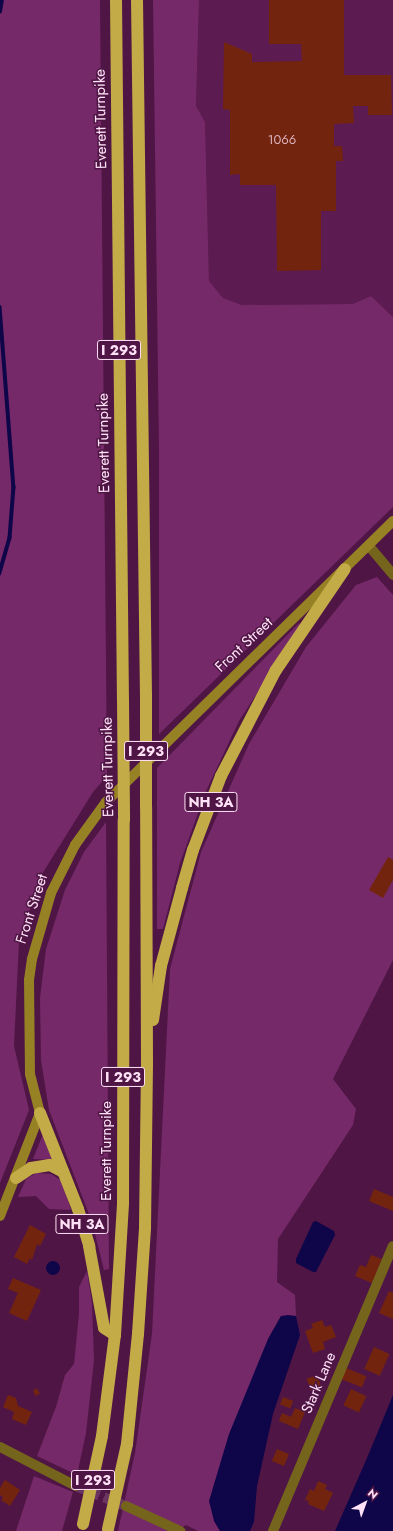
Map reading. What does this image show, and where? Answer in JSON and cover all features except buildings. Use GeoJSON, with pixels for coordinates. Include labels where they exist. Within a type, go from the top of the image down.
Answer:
{"type":"FeatureCollection","features":[{"type":"Feature","properties":{"kind":"highway","name":"Everett Turnpike"},"geometry":{"type":"LineString","coordinates":[[82,1528],[102,1436],[114,1335],[123,1203],[124,820],[116,0]]}},
{"type":"Feature","properties":{"kind":"highway","name":"I 293"},"geometry":{"type":"LineString","coordinates":[[108,1530],[127,1444],[142,1282],[147,1063],[146,695],[136,0]]}},
{"type":"Feature","properties":{"kind":"highway","name":"NH 3A"},"geometry":{"type":"LineString","coordinates":[[147,1063],[161,966],[193,850],[206,813],[238,740],[276,670],[345,569]]}},
{"type":"Feature","properties":{"kind":"highway","name":"NH 3A"},"geometry":{"type":"LineString","coordinates":[[40,1113],[89,1246],[104,1328],[114,1335]]}},
{"type":"Feature","properties":{"kind":"highway"},"geometry":{"type":"LineString","coordinates":[[16,1178],[31,1168],[50,1165],[63,1172]]}},
{"type":"Feature","properties":{"kind":"main road","name":"Front Street"},"geometry":{"type":"LineString","coordinates":[[40,1113],[30,1074],[29,980],[32,959],[50,893],[75,845],[106,802],[226,682],[369,546],[393,521]]}},
{"type":"Feature","properties":{"kind":"main road"},"geometry":{"type":"LineString","coordinates":[[0,1216],[40,1113]]}},
{"type":"Feature","properties":{"kind":"street"},"geometry":{"type":"LineString","coordinates":[[369,546],[393,575]]}},
{"type":"Feature","properties":{"kind":"street","name":"Stark Lane"},"geometry":{"type":"LineString","coordinates":[[273,1531],[393,1246]]}},
{"type":"Feature","properties":{"kind":"street"},"geometry":{"type":"LineString","coordinates":[[0,1447],[76,1486]]}},
{"type":"Feature","properties":{"kind":"street"},"geometry":{"type":"LineString","coordinates":[[126,1506],[173,1530]]}},
{"type":"Feature","properties":{"kind":"shaded area"},"geometry":{"type":"Polygon","coordinates":[[[0,0],[100,0],[107,776],[93,792],[42,874],[19,941],[14,1046],[29,1110],[0,1183],[0,0]]]}},
{"type":"Feature","properties":{"kind":"shaded area"},"geometry":{"type":"Polygon","coordinates":[[[153,0],[199,0],[196,106],[205,122],[209,281],[223,298],[242,305],[353,304],[371,296],[393,317],[393,507],[159,734],[159,448],[153,0]]]}},
{"type":"Feature","properties":{"kind":"shaded area"},"geometry":{"type":"Polygon","coordinates":[[[199,0],[393,0],[393,317],[371,296],[354,304],[242,305],[223,298],[209,281],[205,122],[196,106],[199,0]]]}},
{"type":"Feature","properties":{"kind":"shaded area"},"geometry":{"type":"Polygon","coordinates":[[[377,577],[393,595],[393,960],[333,1079],[356,1109],[353,1125],[278,1239],[277,1282],[295,1295],[296,1316],[281,1316],[268,1339],[214,1521],[220,1531],[198,1531],[186,1525],[177,1531],[118,1531],[135,1453],[152,1334],[170,969],[201,852],[249,744],[306,647],[356,585],[377,577]]]}},
{"type":"Feature","properties":{"kind":"shaded area"},"geometry":{"type":"Polygon","coordinates":[[[299,623],[301,625],[239,721],[206,791],[180,863],[163,929],[157,929],[157,768],[299,623]]]}},
{"type":"Feature","properties":{"kind":"shaded area"},"geometry":{"type":"Polygon","coordinates":[[[106,822],[109,1269],[104,1270],[92,1222],[49,1110],[41,1060],[40,998],[46,949],[65,890],[84,852],[106,822]]]}},
{"type":"Feature","properties":{"kind":"shaded area"},"geometry":{"type":"Polygon","coordinates":[[[43,1134],[55,1160],[33,1159],[43,1134]]]}},
{"type":"Feature","properties":{"kind":"shaded area"},"geometry":{"type":"Polygon","coordinates":[[[36,1173],[51,1174],[62,1181],[71,1210],[49,1209],[36,1196],[18,1197],[26,1179],[36,1173]]]}},
{"type":"Feature","properties":{"kind":"shaded area"},"geometry":{"type":"Polygon","coordinates":[[[316,1221],[334,1231],[335,1235],[316,1272],[313,1272],[296,1263],[296,1259],[313,1222],[316,1221]]]}},
{"type":"Feature","properties":{"kind":"shaded area"},"geometry":{"type":"Polygon","coordinates":[[[53,1261],[58,1263],[60,1268],[58,1273],[53,1275],[48,1273],[46,1268],[48,1263],[53,1261]]]}},
{"type":"Feature","properties":{"kind":"shaded area"},"geometry":{"type":"Polygon","coordinates":[[[87,1271],[92,1303],[94,1360],[86,1433],[77,1475],[37,1456],[56,1407],[65,1375],[74,1364],[79,1314],[79,1287],[87,1271]]]}},
{"type":"Feature","properties":{"kind":"shaded area"},"geometry":{"type":"Polygon","coordinates":[[[281,1316],[296,1316],[300,1335],[273,1414],[257,1486],[254,1522],[250,1531],[220,1531],[214,1521],[209,1501],[229,1434],[268,1339],[281,1316]]]}},
{"type":"Feature","properties":{"kind":"shaded area"},"geometry":{"type":"Polygon","coordinates":[[[393,1395],[393,1531],[335,1531],[367,1458],[393,1395]]]}},
{"type":"Feature","properties":{"kind":"shaded area"},"geometry":{"type":"Polygon","coordinates":[[[34,1476],[73,1492],[62,1531],[16,1531],[34,1476]]]}},
{"type":"Feature","properties":{"kind":"waterway"},"geometry":{"type":"LineString","coordinates":[[0,12],[2,0]]}},
{"type":"Feature","properties":{"kind":"waterway"},"geometry":{"type":"LineString","coordinates":[[0,307],[14,487],[10,538],[0,574]]}},
{"type":"Feature","properties":{"kind":"tunnel"},"geometry":{"type":"LineString","coordinates":[[76,1486],[126,1506]]}}]}
